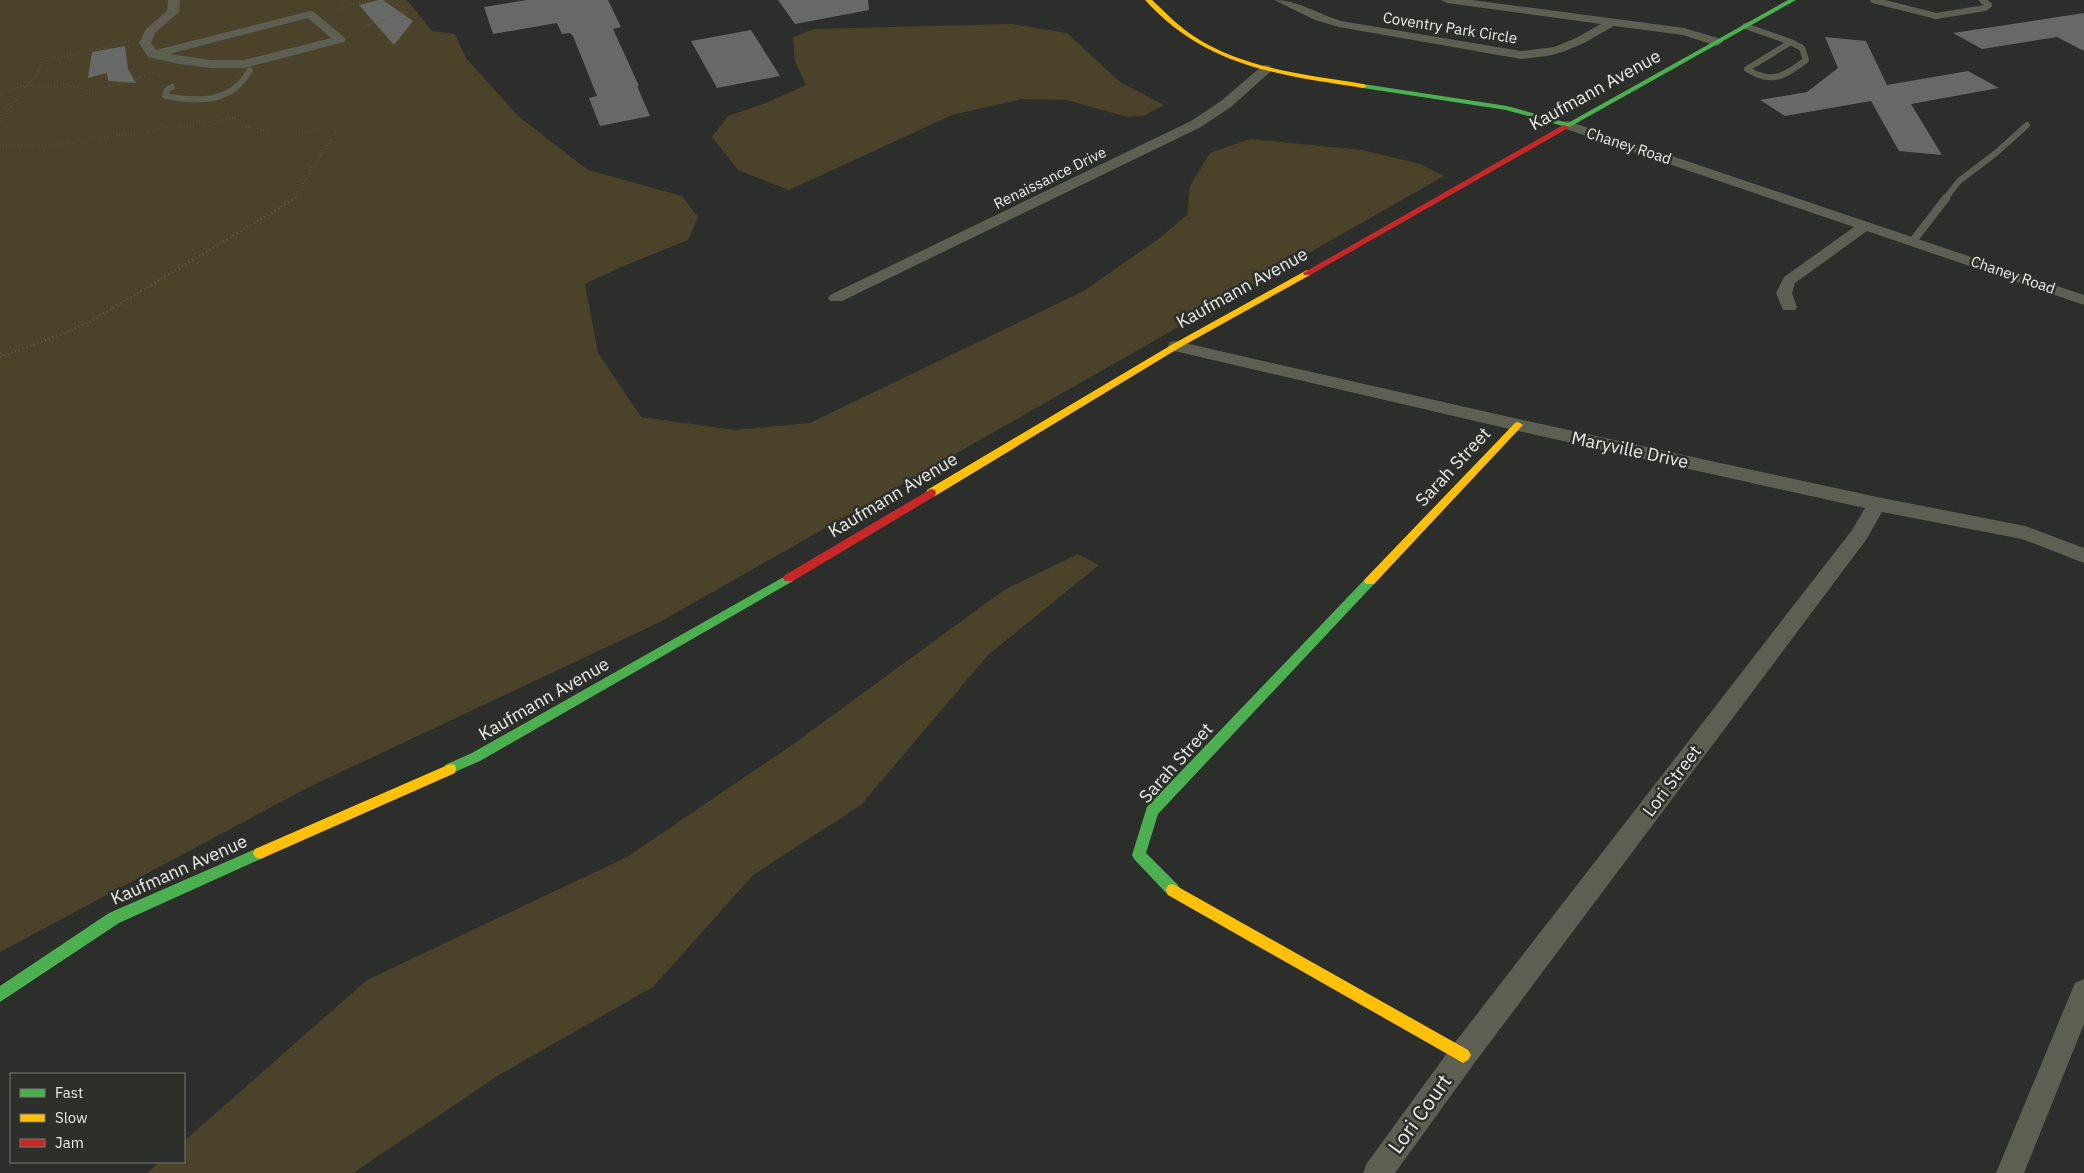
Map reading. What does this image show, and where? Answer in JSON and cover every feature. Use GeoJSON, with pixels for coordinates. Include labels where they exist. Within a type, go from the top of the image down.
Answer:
{"type":"FeatureCollection","features":[{"type":"Feature","properties":{"kind":"main road","name":"Chaney Road"},"geometry":{"type":"LineString","coordinates":[[1148,0],[1196,41],[1218,53],[1266,70],[1507,108],[1568,125]]}},
{"type":"Feature","properties":{"kind":"main road","name":"Kaufmann Avenue"},"geometry":{"type":"LineString","coordinates":[[0,995],[114,918],[476,757],[728,614],[1176,346],[1793,0]]}},
{"type":"Feature","properties":{"kind":"main road","name":"Sarah Street"},"geometry":{"type":"LineString","coordinates":[[1463,1055],[1175,892],[1139,855],[1152,811],[1518,425]]}},
{"type":"Feature","properties":{"kind":"street"},"geometry":{"type":"LineString","coordinates":[[155,54],[310,14],[340,39],[244,64],[211,64],[152,54],[145,43],[150,31],[173,12],[174,0]]}},
{"type":"Feature","properties":{"kind":"street","name":"Coventry Park Circle"},"geometry":{"type":"LineString","coordinates":[[1280,0],[1319,18],[1339,24],[1521,55],[1540,55],[1562,50],[1612,22]]}},
{"type":"Feature","properties":{"kind":"street","name":"Coventry Park Circle"},"geometry":{"type":"LineString","coordinates":[[1446,0],[1684,32],[1717,42]]}},
{"type":"Feature","properties":{"kind":"street","name":"Renaissance Drive"},"geometry":{"type":"LineString","coordinates":[[836,298],[1179,133],[1226,104],[1266,70]]}},
{"type":"Feature","properties":{"kind":"street","name":"Chaney Road"},"geometry":{"type":"LineString","coordinates":[[1568,125],[2084,300]]}},
{"type":"Feature","properties":{"kind":"street"},"geometry":{"type":"LineString","coordinates":[[1789,307],[1784,298],[1783,289],[1789,280],[1866,225]]}},
{"type":"Feature","properties":{"kind":"street","name":"Maryville Drive"},"geometry":{"type":"LineString","coordinates":[[1176,346],[1518,425],[1877,504],[2025,533],[2084,556]]}},
{"type":"Feature","properties":{"kind":"street","name":"Lori Street"},"geometry":{"type":"LineString","coordinates":[[1463,1055],[1859,535],[1877,504]]}},
{"type":"Feature","properties":{"kind":"street"},"geometry":{"type":"LineString","coordinates":[[2010,1173],[2084,992]]}},
{"type":"Feature","properties":{"kind":"street","name":"Lori Court"},"geometry":{"type":"LineString","coordinates":[[1377,1173],[1463,1055]]}},
{"type":"Feature","properties":{"kind":"lane"},"geometry":{"type":"LineString","coordinates":[[1873,0],[1915,13],[1936,16],[1986,8],[1989,5],[1982,0]]}},
{"type":"Feature","properties":{"kind":"lane"},"geometry":{"type":"LineString","coordinates":[[1745,26],[1790,42],[1802,48],[1806,60],[1784,76],[1768,78],[1748,69],[1790,42]]}},
{"type":"Feature","properties":{"kind":"lane"},"geometry":{"type":"LineString","coordinates":[[172,86],[167,90],[165,96],[179,99],[213,98],[230,94],[246,82],[250,70]]}},
{"type":"Feature","properties":{"kind":"lane"},"geometry":{"type":"LineString","coordinates":[[1913,241],[1959,181],[1996,153],[2027,125]]}},
{"type":"Feature","properties":{"kind":"path"},"geometry":{"type":"LineString","coordinates":[[340,8],[372,0]]}},
{"type":"Feature","properties":{"kind":"path"},"geometry":{"type":"LineString","coordinates":[[363,27],[406,12],[392,0]]}},
{"type":"Feature","properties":{"kind":"path"},"geometry":{"type":"LineString","coordinates":[[0,121],[26,86],[32,83],[39,73],[42,62],[52,58],[129,41]]}},
{"type":"Feature","properties":{"kind":"path"},"geometry":{"type":"LineString","coordinates":[[0,92],[26,86],[62,83],[79,86],[87,90],[124,83],[157,71]]}},
{"type":"Feature","properties":{"kind":"path"},"geometry":{"type":"LineString","coordinates":[[0,146],[61,144],[234,118],[240,120],[242,126],[249,129],[267,131],[336,131],[334,137],[309,172],[302,192],[295,200],[92,320],[63,334],[0,358]]}},
{"type":"Feature","properties":{"kind":"shaded area"},"geometry":{"type":"Polygon","coordinates":[[[0,0],[407,0],[432,31],[455,34],[466,58],[518,116],[588,170],[682,196],[698,217],[688,240],[585,284],[598,353],[641,417],[735,430],[810,423],[1084,291],[1161,237],[1187,215],[1190,186],[1210,153],[1250,139],[1362,150],[1420,164],[1444,176],[660,622],[309,787],[0,952],[0,0]]]}},
{"type":"Feature","properties":{"kind":"shaded area"},"geometry":{"type":"Polygon","coordinates":[[[1011,24],[1067,33],[1120,82],[1164,105],[1143,116],[1128,117],[1066,100],[1022,99],[952,115],[789,190],[738,170],[712,137],[728,116],[766,103],[806,85],[795,62],[793,37],[814,29],[1011,24]]]}},
{"type":"Feature","properties":{"kind":"shaded area"},"geometry":{"type":"Polygon","coordinates":[[[1078,554],[1099,565],[988,655],[861,805],[753,875],[653,987],[499,1075],[353,1173],[147,1173],[159,1163],[185,1163],[185,1140],[367,980],[627,857],[792,745],[1004,590],[1078,554]]]}},
{"type":"Feature","properties":{"kind":"building"},"geometry":{"type":"Polygon","coordinates":[[[383,0],[413,21],[394,45],[359,5],[383,0]]]}},
{"type":"Feature","properties":{"kind":"building"},"geometry":{"type":"Polygon","coordinates":[[[527,0],[608,0],[621,27],[613,29],[639,86],[637,86],[650,116],[600,126],[589,98],[597,96],[573,36],[570,33],[562,34],[557,23],[493,34],[484,7],[527,0]]]}},
{"type":"Feature","properties":{"kind":"building"},"geometry":{"type":"Polygon","coordinates":[[[778,0],[868,0],[869,10],[795,24],[778,0]]]}},
{"type":"Feature","properties":{"kind":"building"},"geometry":{"type":"Polygon","coordinates":[[[2084,13],[2084,51],[2057,37],[1982,49],[1953,33],[2084,13]]]}},
{"type":"Feature","properties":{"kind":"building"},"geometry":{"type":"Polygon","coordinates":[[[751,30],[780,76],[717,88],[691,41],[751,30]]]}},
{"type":"Feature","properties":{"kind":"building"},"geometry":{"type":"Polygon","coordinates":[[[1825,37],[1866,41],[1887,85],[1968,71],[1999,88],[1911,104],[1942,155],[1899,151],[1871,101],[1785,116],[1760,100],[1807,92],[1838,68],[1825,37]]]}},
{"type":"Feature","properties":{"kind":"building"},"geometry":{"type":"Polygon","coordinates":[[[125,46],[128,69],[136,83],[108,81],[107,73],[88,78],[92,52],[125,46]]]}},
{"type":"Feature","properties":{"kind":"traffic: fast"},"geometry":{"type":"LineString","coordinates":[[1566,127],[1793,0]]}},
{"type":"Feature","properties":{"kind":"traffic: fast"},"geometry":{"type":"LineString","coordinates":[[1363,86],[1507,108],[1568,125]]}},
{"type":"Feature","properties":{"kind":"traffic: fast"},"geometry":{"type":"LineString","coordinates":[[450,769],[476,757],[789,578]]}},
{"type":"Feature","properties":{"kind":"traffic: fast"},"geometry":{"type":"LineString","coordinates":[[1173,890],[1139,855],[1152,811],[1370,581]]}},
{"type":"Feature","properties":{"kind":"traffic: fast"},"geometry":{"type":"LineString","coordinates":[[0,995],[114,918],[260,853]]}},
{"type":"Feature","properties":{"kind":"traffic: slow"},"geometry":{"type":"LineString","coordinates":[[1148,0],[1185,33],[1217,52],[1278,71],[1363,86]]}},
{"type":"Feature","properties":{"kind":"traffic: slow"},"geometry":{"type":"LineString","coordinates":[[931,493],[1176,346],[1307,273]]}},
{"type":"Feature","properties":{"kind":"traffic: slow"},"geometry":{"type":"LineString","coordinates":[[1370,581],[1518,425]]}},
{"type":"Feature","properties":{"kind":"traffic: slow"},"geometry":{"type":"LineString","coordinates":[[260,853],[450,769]]}},
{"type":"Feature","properties":{"kind":"traffic: slow"},"geometry":{"type":"LineString","coordinates":[[1173,890],[1463,1055]]}},
{"type":"Feature","properties":{"kind":"traffic: jam"},"geometry":{"type":"LineString","coordinates":[[1307,273],[1566,127]]}},
{"type":"Feature","properties":{"kind":"traffic: jam"},"geometry":{"type":"LineString","coordinates":[[789,578],[931,493]]}}]}
